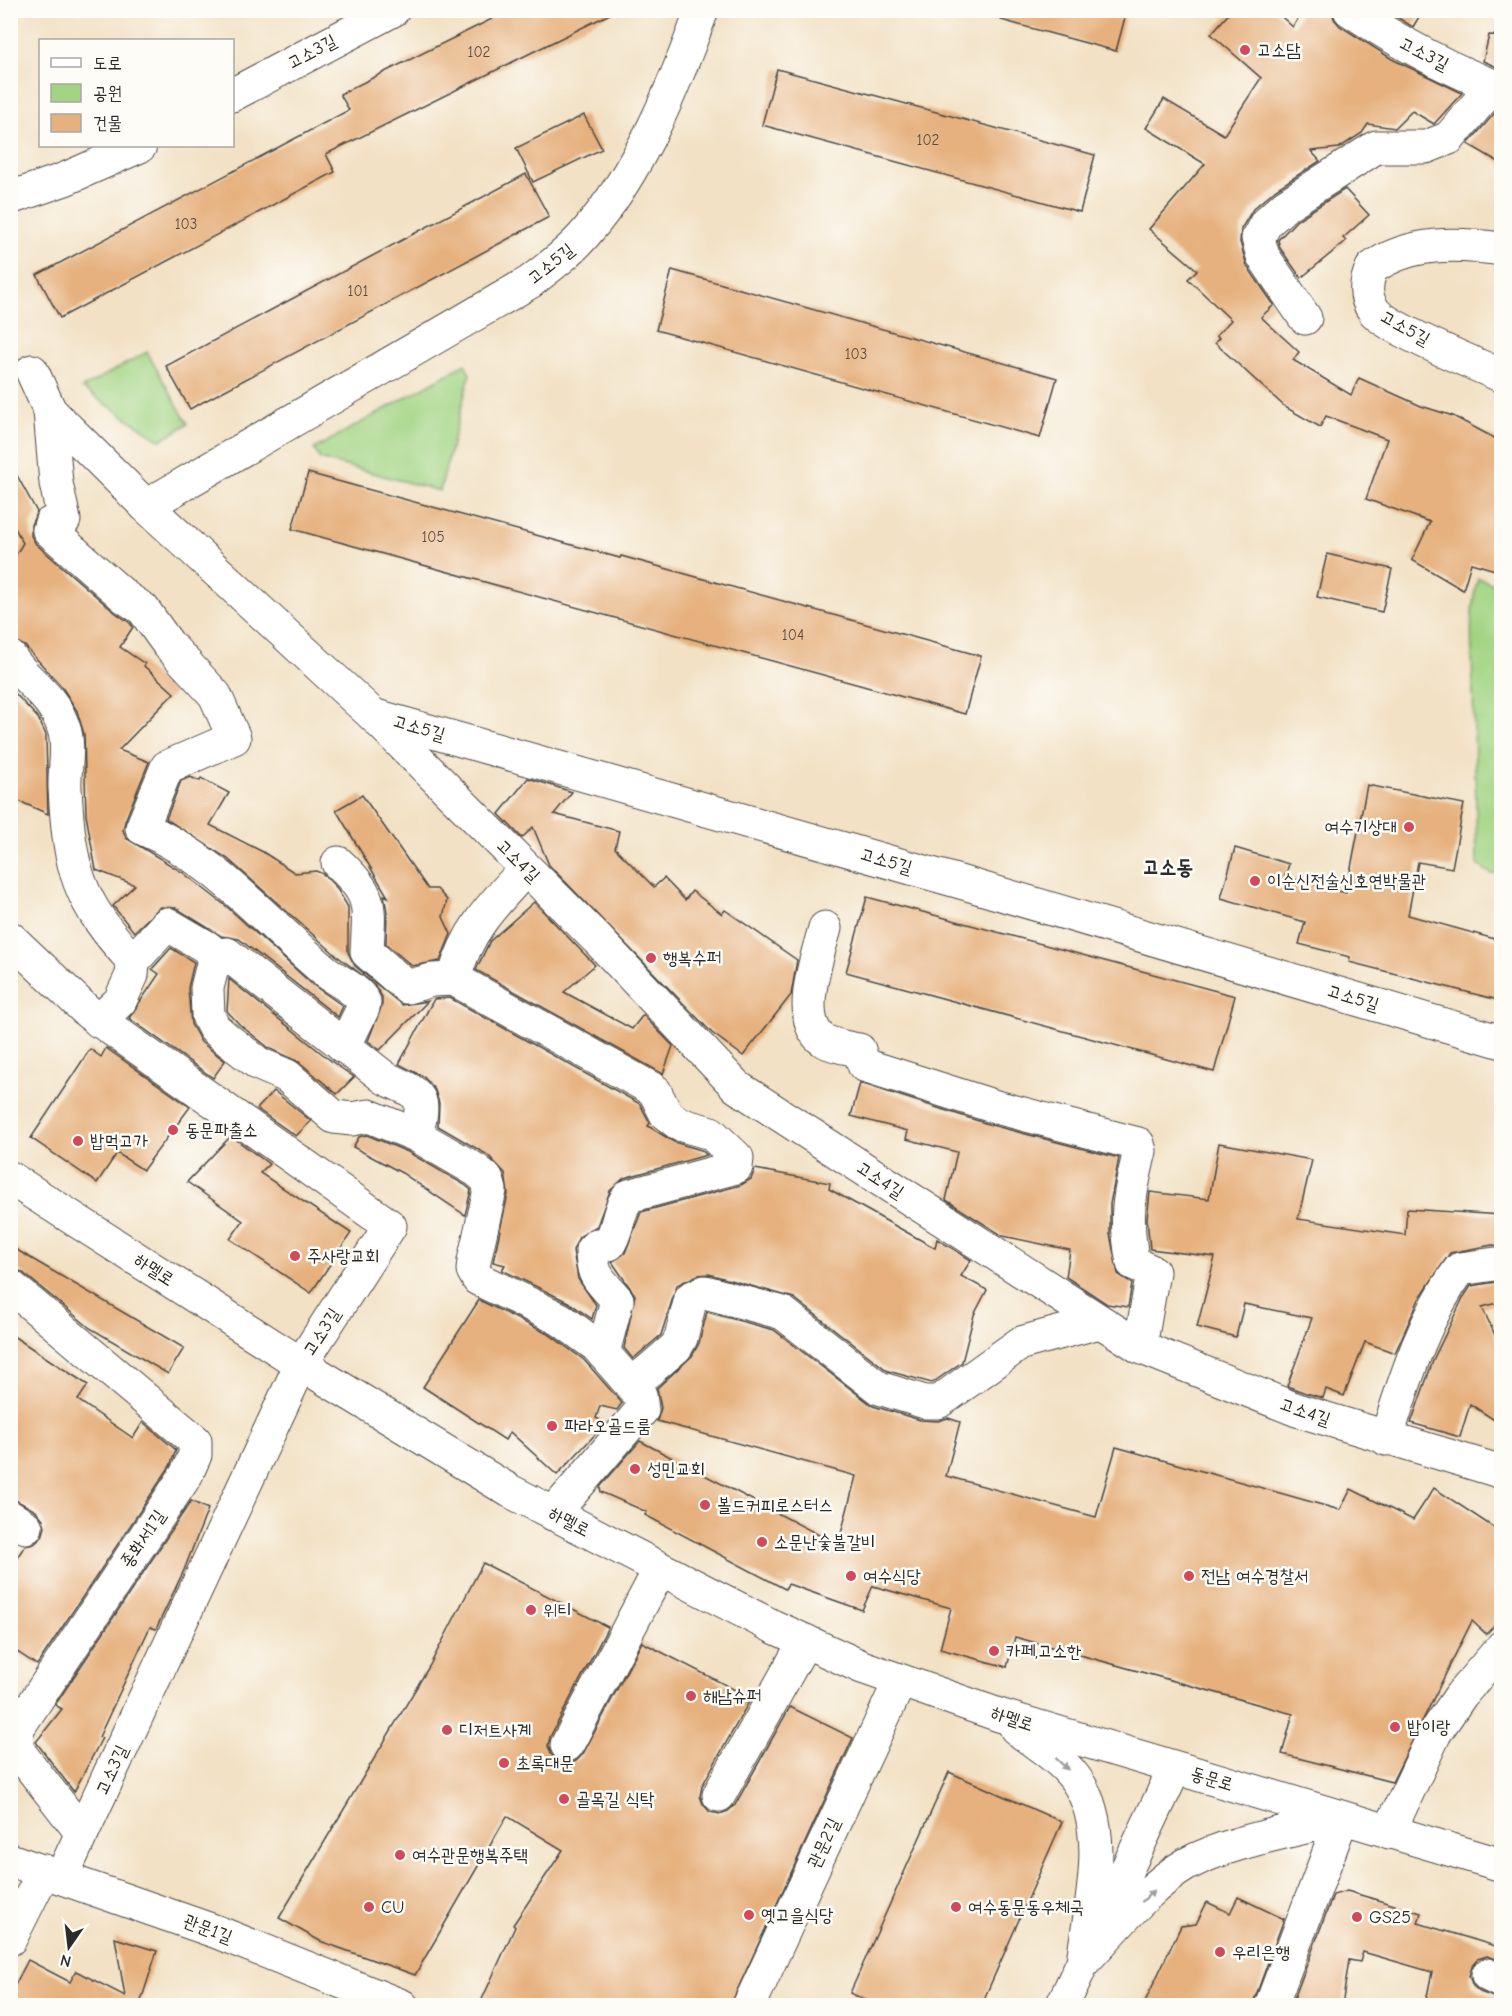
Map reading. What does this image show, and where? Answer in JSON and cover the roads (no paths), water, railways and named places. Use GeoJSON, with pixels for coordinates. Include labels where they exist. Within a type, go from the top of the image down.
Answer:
{"type":"FeatureCollection","features":[{"type":"Feature","properties":{"kind":"street","name":"고소3길"},"geometry":{"type":"LineString","coordinates":[[234,94],[353,18],[393,10]]}},
{"type":"Feature","properties":{"kind":"street","name":"고소5길"},"geometry":{"type":"LineString","coordinates":[[702,10],[656,119],[633,165],[598,218],[569,251],[530,282],[146,506],[373,715],[967,884],[1502,1042]]}},
{"type":"Feature","properties":{"kind":"street","name":"고소3길"},"geometry":{"type":"LineString","coordinates":[[1350,10],[1400,43],[1497,87]]}},
{"type":"Feature","properties":{"kind":"street"},"geometry":{"type":"LineString","coordinates":[[1305,318],[1263,256],[1258,238],[1266,223],[1286,205],[1376,147],[1426,147],[1449,138],[1497,87]]}},
{"type":"Feature","properties":{"kind":"street"},"geometry":{"type":"LineString","coordinates":[[10,198],[65,179],[138,147]]}},
{"type":"Feature","properties":{"kind":"street","name":"고소5길"},"geometry":{"type":"LineString","coordinates":[[1502,249],[1470,245],[1414,249],[1395,255],[1372,268],[1366,287],[1368,302],[1376,314],[1407,332],[1502,375]]}},
{"type":"Feature","properties":{"kind":"street"},"geometry":{"type":"LineString","coordinates":[[32,371],[50,411],[56,483],[64,520],[51,523],[49,530],[124,597],[143,609],[168,644],[215,695],[234,738],[167,766],[142,828],[194,855],[327,972],[359,993],[364,1002],[363,1008],[344,1047]]}},
{"type":"Feature","properties":{"kind":"street"},"geometry":{"type":"LineString","coordinates":[[50,411],[146,506]]}},
{"type":"Feature","properties":{"kind":"street"},"geometry":{"type":"LineString","coordinates":[[10,657],[55,705],[67,740],[65,790],[77,879],[94,915],[133,961]]}},
{"type":"Feature","properties":{"kind":"street","name":"고소4길"},"geometry":{"type":"LineString","coordinates":[[373,715],[598,940],[737,1087],[1140,1347],[1297,1410],[1386,1439],[1502,1472]]}},
{"type":"Feature","properties":{"kind":"street"},"geometry":{"type":"LineString","coordinates":[[338,863],[365,893],[369,917],[367,952],[407,987],[418,986],[432,980],[454,979],[654,1090],[666,1114],[679,1124],[711,1133],[736,1158],[736,1167],[629,1196],[622,1204],[615,1235],[609,1244],[597,1245],[592,1250],[592,1267],[598,1281],[617,1300],[603,1353]]}},
{"type":"Feature","properties":{"kind":"street"},"geometry":{"type":"LineString","coordinates":[[454,979],[460,957],[486,911],[526,869]]}},
{"type":"Feature","properties":{"kind":"street"},"geometry":{"type":"LineString","coordinates":[[99,1021],[124,994],[132,975],[133,961],[167,924],[208,948],[214,960]]}},
{"type":"Feature","properties":{"kind":"street"},"geometry":{"type":"LineString","coordinates":[[825,928],[809,994],[813,1025],[820,1038],[859,1050],[864,1065],[996,1107],[1138,1144],[1140,1151],[1127,1205],[1129,1242],[1133,1263],[1153,1272],[1140,1347]]}},
{"type":"Feature","properties":{"kind":"street","name":"고소3길"},"geometry":{"type":"LineString","coordinates":[[10,938],[99,1021],[390,1226],[302,1364],[82,1833],[10,1939]]}},
{"type":"Feature","properties":{"kind":"street"},"geometry":{"type":"LineString","coordinates":[[416,1135],[423,1108],[419,1097],[411,1090],[385,1078],[227,954],[218,954],[214,960],[207,988],[208,1016],[214,1028],[259,1064],[286,1076],[334,1117],[369,1116],[416,1135],[476,1170],[487,1179],[490,1190],[473,1270],[478,1279],[560,1319],[603,1353],[640,1395],[642,1410],[554,1514]]}},
{"type":"Feature","properties":{"kind":"street","name":"하멜로"},"geometry":{"type":"LineString","coordinates":[[10,1178],[302,1364],[510,1491],[660,1569],[805,1641],[900,1681],[999,1715],[1175,1768]]}},
{"type":"Feature","properties":{"kind":"street"},"geometry":{"type":"LineString","coordinates":[[1386,1439],[1411,1364],[1447,1287],[1460,1269],[1495,1264]]}},
{"type":"Feature","properties":{"kind":"street","name":"종화서1길"},"geometry":{"type":"LineString","coordinates":[[10,1286],[195,1441],[196,1447],[186,1475],[19,1726],[16,1737],[18,1751],[82,1833]]}},
{"type":"Feature","properties":{"kind":"street"},"geometry":{"type":"LineString","coordinates":[[632,1384],[676,1347],[681,1338],[690,1298],[697,1293],[705,1292],[783,1313],[879,1388],[924,1402],[938,1402],[1021,1343],[1099,1322]]}},
{"type":"Feature","properties":{"kind":"street"},"geometry":{"type":"LineString","coordinates":[[567,1746],[660,1569]]}},
{"type":"Feature","properties":{"kind":"street"},"geometry":{"type":"LineString","coordinates":[[719,1795],[805,1641]]}},
{"type":"Feature","properties":{"kind":"street"},"geometry":{"type":"LineString","coordinates":[[1389,1832],[1435,1733],[1461,1695],[1502,1647]]}},
{"type":"Feature","properties":{"kind":"street","name":"관문2길"},"geometry":{"type":"LineString","coordinates":[[748,2006],[900,1681]]}},
{"type":"Feature","properties":{"kind":"street"},"geometry":{"type":"LineString","coordinates":[[999,1715],[1063,1764],[1076,1779],[1091,1813],[1095,1860],[1083,1962]]}},
{"type":"Feature","properties":{"kind":"street","name":"동문로"},"geometry":{"type":"LineString","coordinates":[[1062,2006],[1175,1768],[1502,1865]]}},
{"type":"Feature","properties":{"kind":"street"},"geometry":{"type":"LineString","coordinates":[[1083,1962],[1145,1899],[1187,1864],[1230,1847],[1342,1818]]}},
{"type":"Feature","properties":{"kind":"street"},"geometry":{"type":"LineString","coordinates":[[1271,2006],[1342,1818]]}},
{"type":"Feature","properties":{"kind":"street","name":"관문1길"},"geometry":{"type":"LineString","coordinates":[[10,1860],[217,1932],[402,2006]]}},
{"type":"Feature","properties":{"kind":"place","name":"고소담"},"geometry":{"type":"Point","coordinates":[1245,50]}},
{"type":"Feature","properties":{"kind":"place","name":"여수기상대"},"geometry":{"type":"Point","coordinates":[1409,827]}},
{"type":"Feature","properties":{"kind":"place","name":"이순신전술신호연박물관"},"geometry":{"type":"Point","coordinates":[1255,881]}},
{"type":"Feature","properties":{"kind":"place","name":"행복수퍼"},"geometry":{"type":"Point","coordinates":[651,958]}},
{"type":"Feature","properties":{"kind":"place","name":"동문파출소"},"geometry":{"type":"Point","coordinates":[173,1130]}},
{"type":"Feature","properties":{"kind":"place","name":"밥먹고가"},"geometry":{"type":"Point","coordinates":[78,1141]}},
{"type":"Feature","properties":{"kind":"place","name":"주사랑교회"},"geometry":{"type":"Point","coordinates":[295,1256]}},
{"type":"Feature","properties":{"kind":"place","name":"파라오골드룸"},"geometry":{"type":"Point","coordinates":[552,1426]}},
{"type":"Feature","properties":{"kind":"place","name":"성민교회"},"geometry":{"type":"Point","coordinates":[635,1469]}},
{"type":"Feature","properties":{"kind":"place","name":"볼드커피로스터스"},"geometry":{"type":"Point","coordinates":[705,1505]}},
{"type":"Feature","properties":{"kind":"place","name":"소문난숯불갈비"},"geometry":{"type":"Point","coordinates":[762,1542]}},
{"type":"Feature","properties":{"kind":"place","name":"여수식당"},"geometry":{"type":"Point","coordinates":[851,1576]}},
{"type":"Feature","properties":{"kind":"place","name":"전남 여수경찰서"},"geometry":{"type":"Point","coordinates":[1189,1576]}},
{"type":"Feature","properties":{"kind":"place","name":"위티"},"geometry":{"type":"Point","coordinates":[531,1610]}},
{"type":"Feature","properties":{"kind":"place","name":"카페,고소한"},"geometry":{"type":"Point","coordinates":[994,1651]}},
{"type":"Feature","properties":{"kind":"place","name":"해남슈퍼"},"geometry":{"type":"Point","coordinates":[691,1696]}},
{"type":"Feature","properties":{"kind":"place","name":"밥이랑"},"geometry":{"type":"Point","coordinates":[1395,1727]}},
{"type":"Feature","properties":{"kind":"place","name":"디저트사계"},"geometry":{"type":"Point","coordinates":[447,1730]}},
{"type":"Feature","properties":{"kind":"place","name":"초록대문"},"geometry":{"type":"Point","coordinates":[504,1763]}},
{"type":"Feature","properties":{"kind":"place","name":"골목길 식탁"},"geometry":{"type":"Point","coordinates":[564,1799]}},
{"type":"Feature","properties":{"kind":"place","name":"여수관문행복주택"},"geometry":{"type":"Point","coordinates":[400,1855]}},
{"type":"Feature","properties":{"kind":"place","name":"CU"},"geometry":{"type":"Point","coordinates":[369,1907]}},
{"type":"Feature","properties":{"kind":"place","name":"여수동문동우체국"},"geometry":{"type":"Point","coordinates":[956,1907]}},
{"type":"Feature","properties":{"kind":"place","name":"옛고을식당"},"geometry":{"type":"Point","coordinates":[749,1915]}},
{"type":"Feature","properties":{"kind":"place","name":"GS25"},"geometry":{"type":"Point","coordinates":[1357,1917]}},
{"type":"Feature","properties":{"kind":"place","name":"우리은행"},"geometry":{"type":"Point","coordinates":[1220,1952]}},
{"type":"Feature","properties":{"kind":"district","name":"고소동"},"geometry":{"type":"Point","coordinates":[1168,867]}}]}
